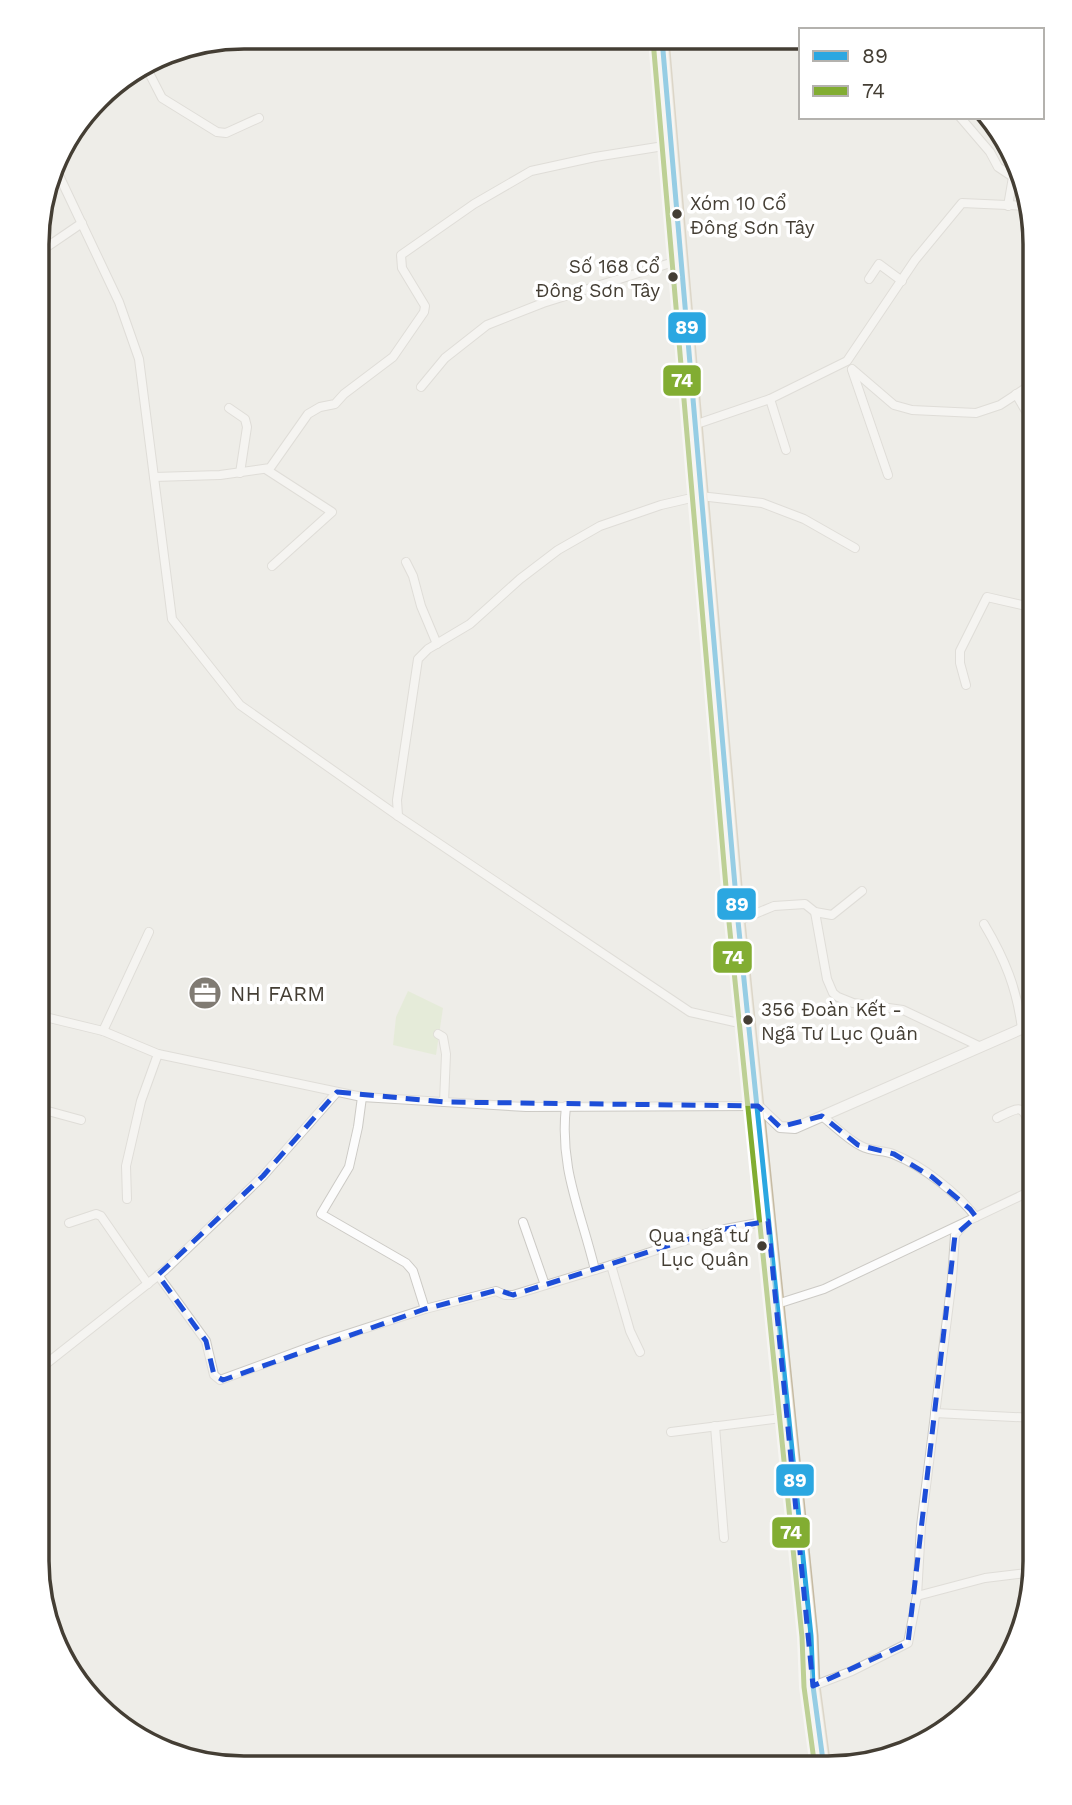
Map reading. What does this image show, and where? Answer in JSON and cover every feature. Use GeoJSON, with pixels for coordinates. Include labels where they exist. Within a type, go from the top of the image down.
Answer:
{"type":"FeatureCollection","features":[{"type":"Feature","properties":{"kind":"highway"},"geometry":{"type":"LineString","coordinates":[[663,49],[738,921],[811,1636],[813,1686],[823,1756]]}},
{"type":"Feature","properties":{"kind":"street"},"geometry":{"type":"LineString","coordinates":[[150,73],[162,98],[217,132],[226,133],[259,118]]}},
{"type":"Feature","properties":{"kind":"street"},"geometry":{"type":"LineString","coordinates":[[962,119],[990,152],[998,167],[1011,175]]}},
{"type":"Feature","properties":{"kind":"street"},"geometry":{"type":"LineString","coordinates":[[154,477],[240,473],[267,470],[273,465],[309,414],[320,407],[335,404],[357,383],[393,357],[424,312],[425,303],[400,265],[399,259],[403,252],[474,204],[531,171],[583,159],[670,145]]}},
{"type":"Feature","properties":{"kind":"street"},"geometry":{"type":"LineString","coordinates":[[60,178],[119,302],[139,359],[172,620],[240,705],[398,816],[690,1012],[748,1025]]}},
{"type":"Feature","properties":{"kind":"street"},"geometry":{"type":"LineString","coordinates":[[1008,206],[1013,180]]}},
{"type":"Feature","properties":{"kind":"street"},"geometry":{"type":"LineString","coordinates":[[694,425],[769,399],[850,365],[915,260],[962,204],[1019,206]]}},
{"type":"Feature","properties":{"kind":"street"},"geometry":{"type":"LineString","coordinates":[[49,246],[82,223]]}},
{"type":"Feature","properties":{"kind":"street"},"geometry":{"type":"LineString","coordinates":[[421,387],[445,358],[488,326],[542,303],[680,260]]}},
{"type":"Feature","properties":{"kind":"street"},"geometry":{"type":"LineString","coordinates":[[869,279],[880,262],[902,281]]}},
{"type":"Feature","properties":{"kind":"street"},"geometry":{"type":"LineString","coordinates":[[850,365],[894,405],[912,411],[976,413],[990,409],[1023,390]]}},
{"type":"Feature","properties":{"kind":"street"},"geometry":{"type":"LineString","coordinates":[[850,365],[888,475]]}},
{"type":"Feature","properties":{"kind":"street"},"geometry":{"type":"LineString","coordinates":[[1016,394],[1023,406]]}},
{"type":"Feature","properties":{"kind":"street"},"geometry":{"type":"LineString","coordinates":[[769,399],[786,450]]}},
{"type":"Feature","properties":{"kind":"street"},"geometry":{"type":"LineString","coordinates":[[229,408],[244,419],[247,427],[240,473]]}},
{"type":"Feature","properties":{"kind":"street"},"geometry":{"type":"LineString","coordinates":[[267,470],[332,512],[272,566]]}},
{"type":"Feature","properties":{"kind":"street"},"geometry":{"type":"LineString","coordinates":[[398,816],[397,800],[418,659],[470,624],[520,579],[558,550],[622,516],[700,496],[740,499],[781,509],[855,548]]}},
{"type":"Feature","properties":{"kind":"street"},"geometry":{"type":"LineString","coordinates":[[406,562],[414,576],[421,606],[437,644]]}},
{"type":"Feature","properties":{"kind":"street"},"geometry":{"type":"LineString","coordinates":[[966,685],[960,651],[986,597],[1023,605]]}},
{"type":"Feature","properties":{"kind":"street"},"geometry":{"type":"LineString","coordinates":[[738,921],[785,904],[805,904],[814,912],[832,915],[862,891]]}},
{"type":"Feature","properties":{"kind":"street"},"geometry":{"type":"LineString","coordinates":[[814,912],[827,979],[838,997],[853,1003],[903,1010],[981,1047]]}},
{"type":"Feature","properties":{"kind":"street"},"geometry":{"type":"LineString","coordinates":[[49,1018],[103,1031],[158,1054],[362,1097],[566,1106],[758,1106],[780,1127],[795,1128],[1022,1029],[1015,985],[984,924]]}},
{"type":"Feature","properties":{"kind":"street"},"geometry":{"type":"LineString","coordinates":[[103,1031],[149,932]]}},
{"type":"Feature","properties":{"kind":"street"},"geometry":{"type":"LineString","coordinates":[[438,1034],[443,1037],[446,1054],[444,1102]]}},
{"type":"Feature","properties":{"kind":"street"},"geometry":{"type":"LineString","coordinates":[[127,1199],[126,1166],[141,1101],[158,1054]]}},
{"type":"Feature","properties":{"kind":"street"},"geometry":{"type":"LineString","coordinates":[[49,1362],[158,1275],[263,1176],[337,1092]]}},
{"type":"Feature","properties":{"kind":"street"},"geometry":{"type":"LineString","coordinates":[[362,1097],[349,1167],[321,1214],[406,1263],[413,1271],[425,1309]]}},
{"type":"Feature","properties":{"kind":"street"},"geometry":{"type":"LineString","coordinates":[[566,1106],[563,1132],[565,1161],[594,1270]]}},
{"type":"Feature","properties":{"kind":"street"},"geometry":{"type":"LineString","coordinates":[[997,1118],[1014,1109],[1020,1108],[1023,1111]]}},
{"type":"Feature","properties":{"kind":"street"},"geometry":{"type":"LineString","coordinates":[[49,1111],[81,1120]]}},
{"type":"Feature","properties":{"kind":"street"},"geometry":{"type":"LineString","coordinates":[[822,1116],[858,1145],[872,1151],[894,1154],[932,1177],[961,1200],[976,1217]]}},
{"type":"Feature","properties":{"kind":"street"},"geometry":{"type":"LineString","coordinates":[[777,1304],[824,1289],[1023,1195]]}},
{"type":"Feature","properties":{"kind":"street"},"geometry":{"type":"LineString","coordinates":[[69,1223],[96,1214],[101,1216],[148,1284]]}},
{"type":"Feature","properties":{"kind":"street"},"geometry":{"type":"LineString","coordinates":[[158,1275],[206,1341],[214,1375],[220,1380],[326,1341],[425,1309],[496,1291],[513,1295],[714,1231],[768,1221]]}},
{"type":"Feature","properties":{"kind":"street"},"geometry":{"type":"LineString","coordinates":[[523,1222],[545,1285]]}},
{"type":"Feature","properties":{"kind":"street"},"geometry":{"type":"LineString","coordinates":[[813,1686],[852,1671],[908,1643],[917,1596],[921,1526],[952,1279],[955,1235],[966,1222]]}},
{"type":"Feature","properties":{"kind":"street"},"geometry":{"type":"LineString","coordinates":[[611,1265],[626,1320],[640,1352]]}},
{"type":"Feature","properties":{"kind":"street"},"geometry":{"type":"LineString","coordinates":[[935,1413],[1023,1417]]}},
{"type":"Feature","properties":{"kind":"street"},"geometry":{"type":"LineString","coordinates":[[671,1432],[789,1417]]}},
{"type":"Feature","properties":{"kind":"street"},"geometry":{"type":"LineString","coordinates":[[715,1426],[724,1538]]}},
{"type":"Feature","properties":{"kind":"street"},"geometry":{"type":"LineString","coordinates":[[917,1596],[985,1578],[1023,1573]]}},
{"type":"Feature","properties":{"kind":"highlighted area"},"geometry":{"type":"Polygon","coordinates":[[[337,1092],[444,1102],[758,1106],[780,1127],[822,1116],[858,1145],[894,1154],[932,1177],[970,1209],[976,1217],[955,1235],[908,1643],[813,1686],[768,1221],[714,1231],[513,1295],[498,1290],[425,1309],[223,1380],[214,1375],[206,1341],[158,1275],[263,1176],[337,1092]]]}},
{"type":"Feature","properties":{"kind":"green space"},"geometry":{"type":"Polygon","coordinates":[[[408,991],[443,1008],[436,1055],[393,1045],[396,1017],[408,991]]]}},
{"type":"Feature","properties":{"kind":"transit line","name":"74"},"geometry":{"type":"LineString","coordinates":[[654,49],[729,922],[802,1637],[804,1687],[813,1756]]}},
{"type":"Feature","properties":{"kind":"transit line","name":"89"},"geometry":{"type":"LineString","coordinates":[[663,49],[738,921],[811,1636],[813,1686],[822,1756]]}},
{"type":"Feature","properties":{"kind":"place","name":"Xóm 10 Cổ Đông Sơn Tây"},"geometry":{"type":"Point","coordinates":[677,214]}},
{"type":"Feature","properties":{"kind":"place","name":"Số 168 Cổ Đông Sơn Tây"},"geometry":{"type":"Point","coordinates":[673,277]}},
{"type":"Feature","properties":{"kind":"place","name":"NH FARM"},"geometry":{"type":"Point","coordinates":[205,993]}},
{"type":"Feature","properties":{"kind":"place","name":"356 Đoàn Kết - Ngã Tư Lục Quân"},"geometry":{"type":"Point","coordinates":[748,1020]}},
{"type":"Feature","properties":{"kind":"place","name":"Qua ngã tư Lục Quân"},"geometry":{"type":"Point","coordinates":[762,1246]}}]}
